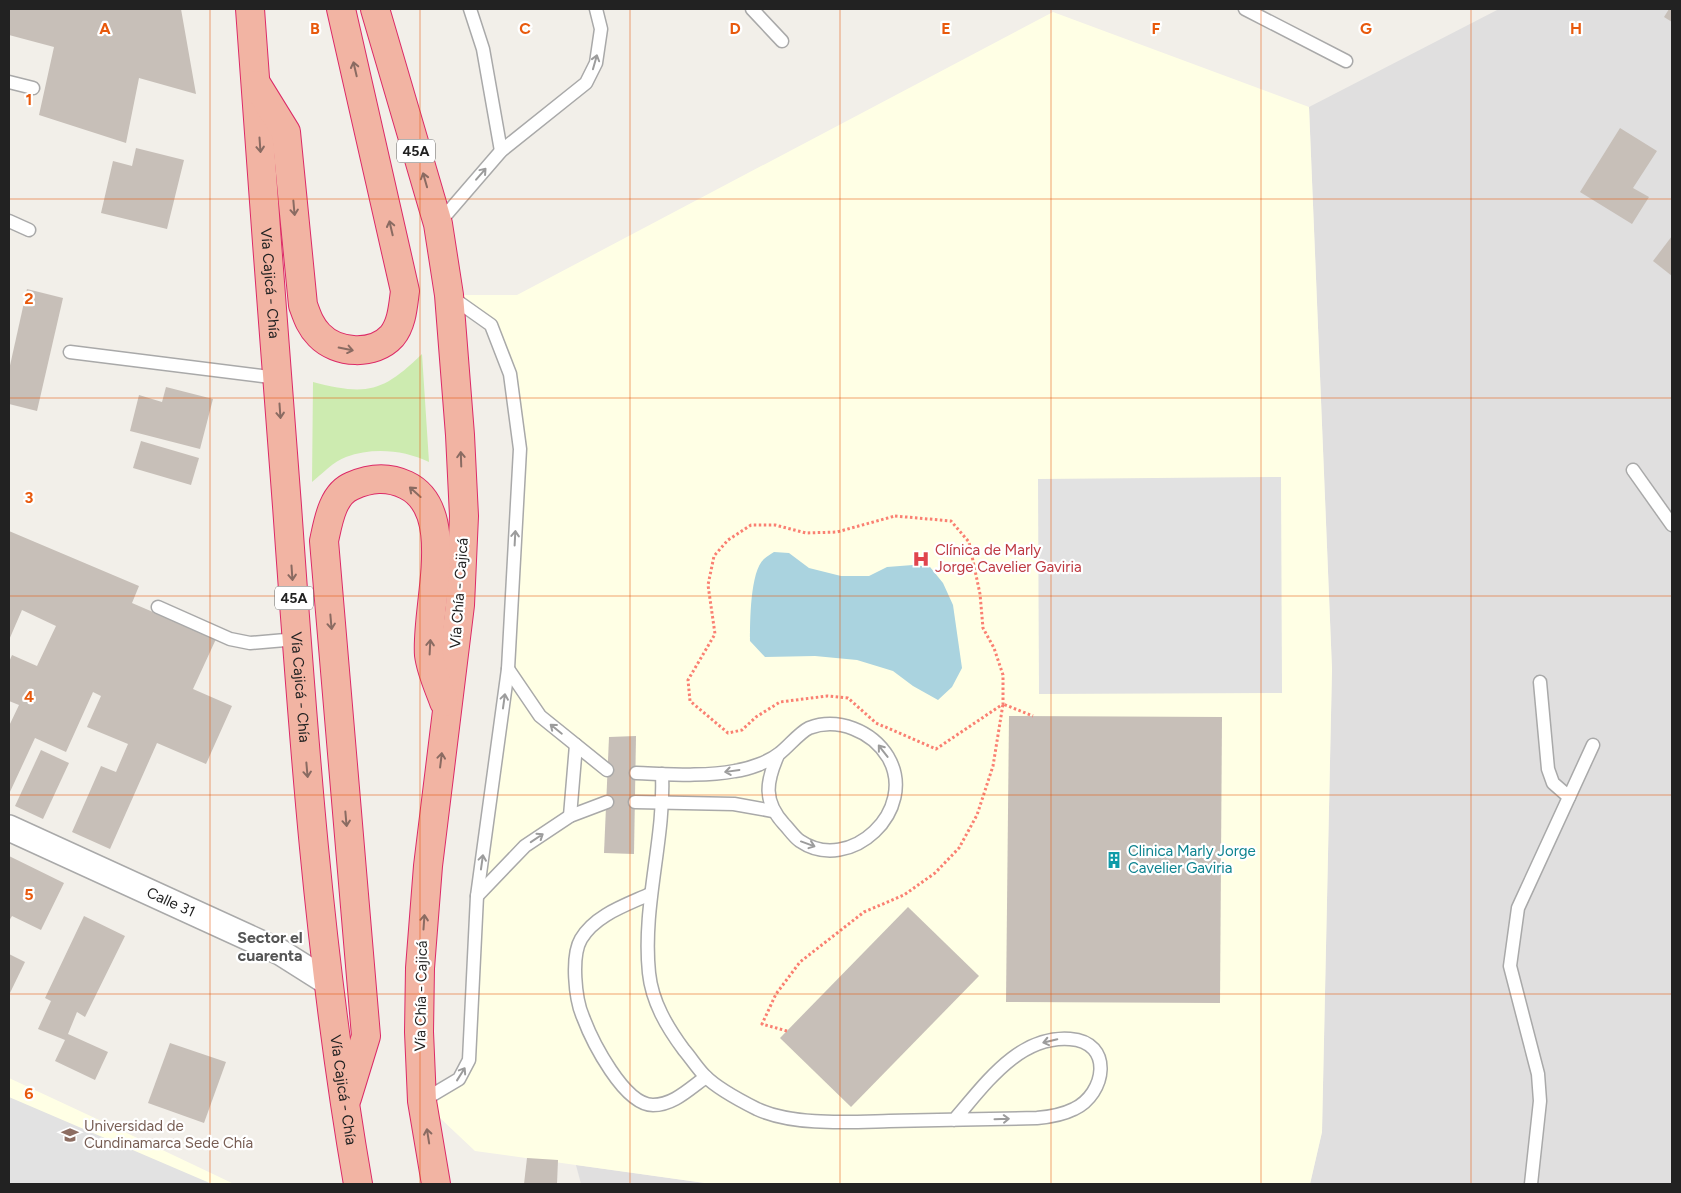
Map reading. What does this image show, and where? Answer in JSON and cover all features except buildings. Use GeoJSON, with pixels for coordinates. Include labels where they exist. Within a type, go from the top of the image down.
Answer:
{"type":"FeatureCollection","features":[{"type":"Feature","properties":{"kind":"highway","name":"Vía Cajicá - Chía"},"geometry":{"type":"LineString","coordinates":[[250,9],[309,799],[329,984],[345,1106],[358,1184]]}},
{"type":"Feature","properties":{"kind":"highway"},"geometry":{"type":"LineString","coordinates":[[255,82],[286,132],[303,305],[310,325],[320,337],[333,346],[350,350],[366,350],[379,346],[392,336],[400,320],[405,291],[341,9]]}},
{"type":"Feature","properties":{"kind":"highway","name":"Vía Chía - Cajicá"},"geometry":{"type":"LineString","coordinates":[[375,9],[438,224],[449,296],[460,435],[464,516],[460,605],[428,866],[420,968],[419,1032],[422,1101],[436,1184]]}},
{"type":"Feature","properties":{"kind":"highway"},"geometry":{"type":"LineString","coordinates":[[345,1106],[366,1036],[324,541],[331,508],[348,487],[370,478],[396,480],[416,490],[430,510],[436,531],[429,656],[447,711]]}},
{"type":"Feature","properties":{"kind":"street","name":"Calle 31"},"geometry":{"type":"LineString","coordinates":[[9,828],[280,952],[329,984]]}},
{"type":"Feature","properties":{"kind":"lane"},"geometry":{"type":"LineString","coordinates":[[470,9],[483,49],[502,151]]}},
{"type":"Feature","properties":{"kind":"lane"},"geometry":{"type":"LineString","coordinates":[[438,224],[502,151],[586,83],[596,63],[601,29],[596,9]]}},
{"type":"Feature","properties":{"kind":"lane"},"geometry":{"type":"LineString","coordinates":[[752,9],[782,40]]}},
{"type":"Feature","properties":{"kind":"lane"},"geometry":{"type":"LineString","coordinates":[[1245,9],[1346,62]]}},
{"type":"Feature","properties":{"kind":"lane"},"geometry":{"type":"LineString","coordinates":[[9,82],[34,88]]}},
{"type":"Feature","properties":{"kind":"lane"},"geometry":{"type":"LineString","coordinates":[[9,221],[29,230]]}},
{"type":"Feature","properties":{"kind":"lane"},"geometry":{"type":"LineString","coordinates":[[422,1101],[460,1079],[469,1060],[477,896],[508,669],[520,448],[510,374],[491,325],[449,296]]}},
{"type":"Feature","properties":{"kind":"lane"},"geometry":{"type":"LineString","coordinates":[[70,352],[278,378]]}},
{"type":"Feature","properties":{"kind":"lane"},"geometry":{"type":"LineString","coordinates":[[1633,470],[1672,525]]}},
{"type":"Feature","properties":{"kind":"lane"},"geometry":{"type":"LineString","coordinates":[[158,607],[230,639],[250,643],[297,639]]}},
{"type":"Feature","properties":{"kind":"lane"},"geometry":{"type":"LineString","coordinates":[[508,669],[540,716],[607,770]]}},
{"type":"Feature","properties":{"kind":"lane"},"geometry":{"type":"LineString","coordinates":[[1540,682],[1548,769],[1553,782],[1569,797]]}},
{"type":"Feature","properties":{"kind":"lane"},"geometry":{"type":"LineString","coordinates":[[636,773],[662,774],[735,771],[778,755],[808,729],[831,724],[854,728],[874,740],[888,758],[895,780],[893,803],[883,824],[866,840],[845,849],[822,849],[800,841],[773,811],[769,800],[769,782],[778,755]]}},
{"type":"Feature","properties":{"kind":"lane"},"geometry":{"type":"LineString","coordinates":[[570,816],[576,745]]}},
{"type":"Feature","properties":{"kind":"lane"},"geometry":{"type":"LineString","coordinates":[[1531,1184],[1540,1101],[1539,1083],[1510,966],[1518,908],[1593,745]]}},
{"type":"Feature","properties":{"kind":"lane"},"geometry":{"type":"LineString","coordinates":[[662,774],[663,802],[650,894],[649,973],[657,1007],[671,1032],[706,1077],[759,1110],[805,1120],[827,1122],[954,1120],[1049,1118],[1076,1109],[1097,1088],[1102,1067],[1096,1050],[1080,1040],[1061,1038],[1020,1051],[998,1071],[954,1120]]}},
{"type":"Feature","properties":{"kind":"lane"},"geometry":{"type":"LineString","coordinates":[[477,896],[525,846],[570,816],[607,802]]}},
{"type":"Feature","properties":{"kind":"lane"},"geometry":{"type":"LineString","coordinates":[[635,802],[734,804],[773,811]]}},
{"type":"Feature","properties":{"kind":"lane"},"geometry":{"type":"LineString","coordinates":[[650,894],[608,914],[592,926],[581,938],[575,951],[577,989],[582,1016],[611,1070],[624,1089],[638,1102],[653,1105],[671,1102],[706,1077]]}},
{"type":"Feature","properties":{"kind":"path"},"geometry":{"type":"LineString","coordinates":[[786,1031],[762,1024],[776,994],[800,962],[864,912],[904,895],[935,873],[959,848],[977,815],[993,766],[1003,704],[1003,675],[994,648],[982,628],[980,594],[969,542],[951,521],[895,516],[837,532],[806,533],[775,525],[751,525],[728,540],[714,556],[708,585],[715,634],[688,680],[690,701],[728,733],[742,730],[756,717],[780,702],[827,696],[848,698],[876,722],[936,749],[1003,704]]}},
{"type":"Feature","properties":{"kind":"path"},"geometry":{"type":"LineString","coordinates":[[1003,704],[1033,716]]}},
{"type":"Feature","properties":{"kind":"shaded area"},"geometry":{"type":"Polygon","coordinates":[[[1499,9],[1672,9],[1672,1184],[1310,1184],[1322,1132],[1332,669],[1309,107],[1499,9]]]}},
{"type":"Feature","properties":{"kind":"shaded area","name":"Clínica de Marly Jorge Cavelier Gaviria"},"geometry":{"type":"Polygon","coordinates":[[[1053,12],[1309,107],[1332,669],[1322,1132],[1310,1184],[712,1184],[475,1151],[422,1101],[459,1079],[469,1060],[477,896],[508,669],[520,449],[510,374],[491,325],[449,295],[517,295],[1053,12]]]}},
{"type":"Feature","properties":{"kind":"shaded area"},"geometry":{"type":"Polygon","coordinates":[[[1281,477],[1282,693],[1039,694],[1038,479],[1281,477]]]}},
{"type":"Feature","properties":{"kind":"shaded area","name":"Universidad de Cundinamarca Sede Chía"},"geometry":{"type":"Polygon","coordinates":[[[9,1078],[112,1126],[234,1184],[9,1184],[9,1078]]]}},
{"type":"Feature","properties":{"kind":"shaded area","name":"Universidad de Cundinamarca Sede Chía"},"geometry":{"type":"Polygon","coordinates":[[[9,1097],[212,1184],[9,1184],[9,1097]]]}},
{"type":"Feature","properties":{"kind":"shaded area"},"geometry":{"type":"Polygon","coordinates":[[[576,1165],[712,1184],[581,1184],[576,1165]]]}},
{"type":"Feature","properties":{"kind":"green space"},"geometry":{"type":"Polygon","coordinates":[[[422,354],[429,462],[409,455],[388,451],[367,452],[342,459],[312,482],[313,382],[347,389],[373,388],[396,376],[422,354]]]}},
{"type":"Feature","properties":{"kind":"water"},"geometry":{"type":"Polygon","coordinates":[[[774,552],[789,553],[809,568],[841,576],[869,576],[887,567],[913,565],[930,567],[943,583],[953,605],[962,668],[952,687],[938,700],[913,686],[893,671],[857,660],[815,656],[765,657],[750,641],[753,585],[759,565],[774,552]]]}},
{"type":"Feature","properties":{"kind":"place","name":"Clínica de Marly Jorge Cavelier Gaviria"},"geometry":{"type":"Point","coordinates":[921,559]}},
{"type":"Feature","properties":{"kind":"place","name":"Clinica Marly Jorge Cavelier Gaviria"},"geometry":{"type":"Point","coordinates":[1114,860]}},
{"type":"Feature","properties":{"kind":"place","name":"Universidad de Cundinamarca Sede Chía"},"geometry":{"type":"Point","coordinates":[70,1135]}},
{"type":"Feature","properties":{"kind":"district","name":"Sector el cuarenta"},"geometry":{"type":"Point","coordinates":[270,946]}}]}
